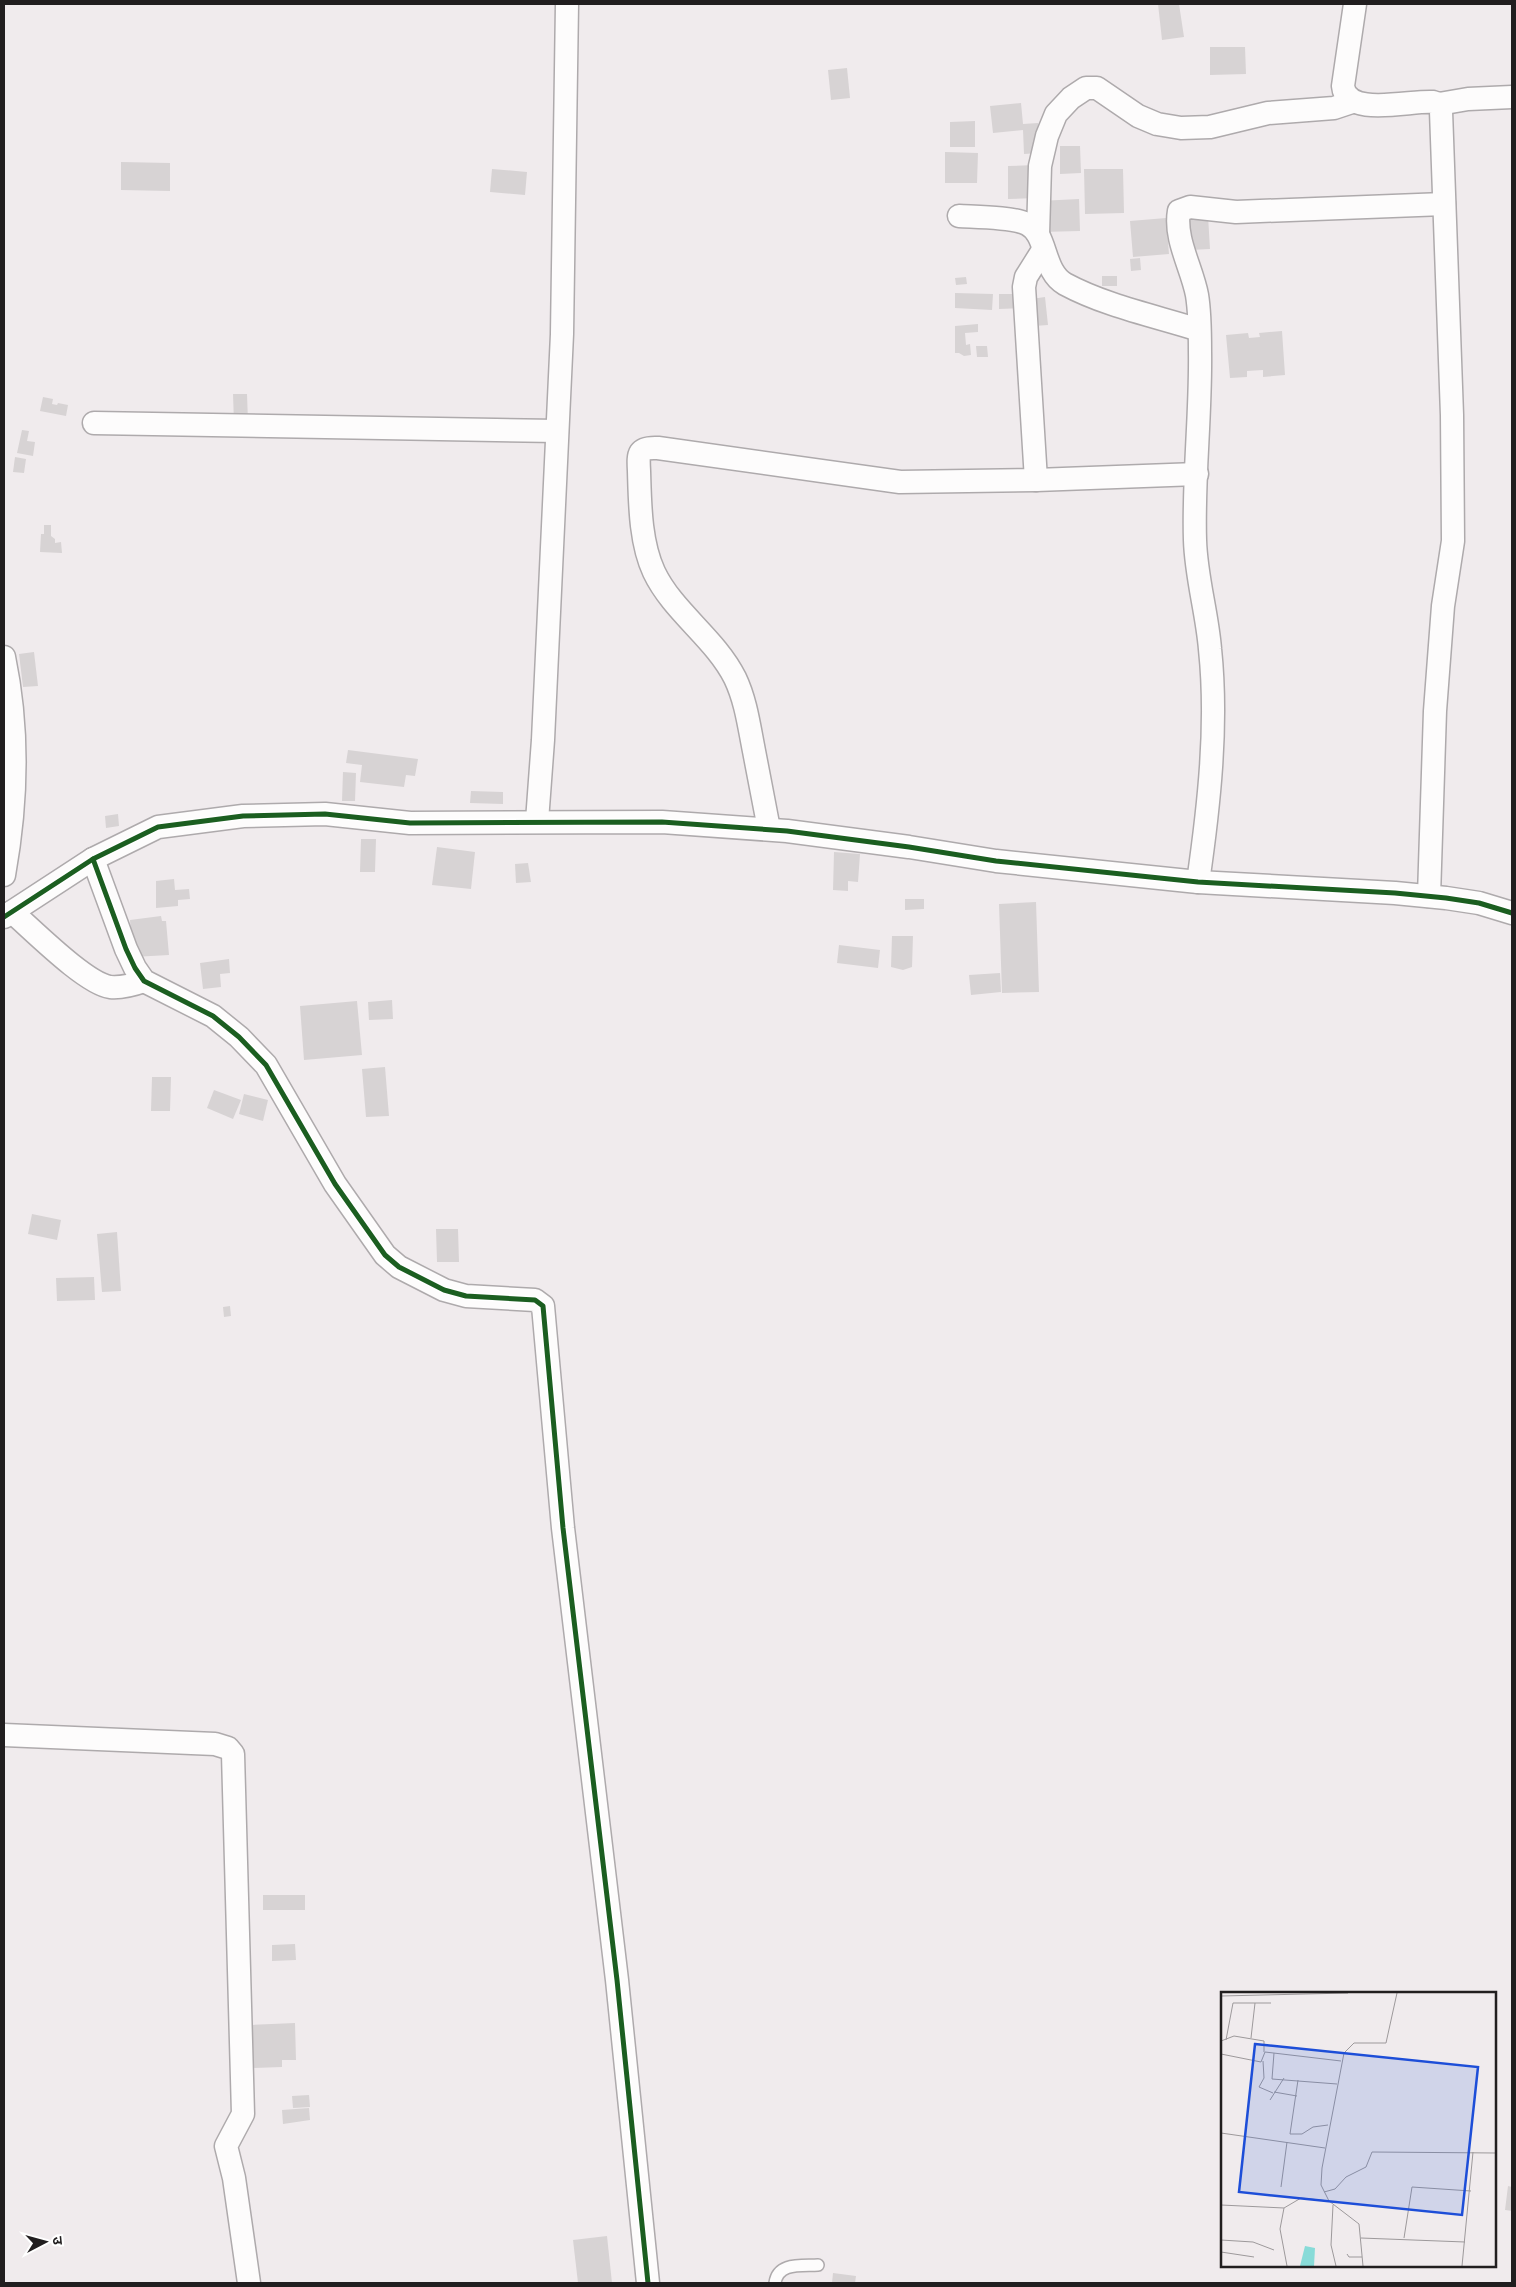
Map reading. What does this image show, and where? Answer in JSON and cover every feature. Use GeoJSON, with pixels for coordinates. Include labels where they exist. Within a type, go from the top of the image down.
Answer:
{"type":"FeatureCollection","features":[{"type":"Feature","properties":{"kind":"street"},"geometry":{"type":"LineString","coordinates":[[537,822],[562,334],[567,4]]}},
{"type":"Feature","properties":{"kind":"street"},"geometry":{"type":"LineString","coordinates":[[1352,102],[1346,97],[1343,86],[1355,4]]}},
{"type":"Feature","properties":{"kind":"street"},"geometry":{"type":"LineString","coordinates":[[1036,480],[1024,287],[1026,277],[1041,242],[1040,166],[1047,136],[1056,114],[1070,98],[1086,88],[1098,88],[1119,104],[1157,124],[1181,128],[1210,127],[1268,113],[1334,108],[1352,102],[1379,106],[1424,102],[1439,104],[1468,98],[1512,97]]}},
{"type":"Feature","properties":{"kind":"street"},"geometry":{"type":"LineString","coordinates":[[1429,896],[1435,712],[1443,606],[1453,541],[1452,415],[1439,104]]}},
{"type":"Feature","properties":{"kind":"street"},"geometry":{"type":"LineString","coordinates":[[1198,882],[1204,839],[1212,745],[1213,682],[1195,541],[1199,330],[1197,295],[1179,233],[1179,211],[1183,208],[1197,207],[1236,212],[1444,204]]}},
{"type":"Feature","properties":{"kind":"street"},"geometry":{"type":"LineString","coordinates":[[959,216],[1017,221],[1028,224],[1041,242],[1050,269],[1063,282],[1090,296],[1199,330]]}},
{"type":"Feature","properties":{"kind":"street"},"geometry":{"type":"LineString","coordinates":[[94,423],[557,431]]}},
{"type":"Feature","properties":{"kind":"street"},"geometry":{"type":"LineString","coordinates":[[769,829],[747,708],[734,676],[710,644],[669,596],[654,572],[645,543],[640,503],[638,458],[642,450],[647,447],[658,448],[900,482],[1036,480],[1197,474]]}},
{"type":"Feature","properties":{"kind":"street"},"geometry":{"type":"LineString","coordinates":[[4,657],[10,698],[15,784],[14,811],[4,875]]}},
{"type":"Feature","properties":{"kind":"street"},"geometry":{"type":"LineString","coordinates":[[144,981],[119,987],[98,982],[8,914],[93,859],[158,827],[243,816],[325,814],[410,823],[662,822],[769,829],[909,847],[996,861],[1198,882],[1429,896],[1479,903],[1512,913]]}},
{"type":"Feature","properties":{"kind":"street"},"geometry":{"type":"LineString","coordinates":[[93,859],[126,949],[144,981],[213,1016],[239,1037],[266,1065],[335,1184],[385,1255],[399,1267],[444,1290],[466,1296],[535,1300],[543,1306],[563,1528],[617,1980],[648,2283]]}},
{"type":"Feature","properties":{"kind":"street"},"geometry":{"type":"LineString","coordinates":[[4,1735],[215,1744],[228,1748],[232,1754],[243,2114],[226,2146],[234,2178],[248,2283]]}},
{"type":"Feature","properties":{"kind":"lane"},"geometry":{"type":"LineString","coordinates":[[775,2283],[780,2271],[788,2266],[818,2265]]}},
{"type":"Feature","properties":{"kind":"building"},"geometry":{"type":"Polygon","coordinates":[[[1158,4],[1179,4],[1184,37],[1162,40],[1158,4]]]}},
{"type":"Feature","properties":{"kind":"building"},"geometry":{"type":"Polygon","coordinates":[[[1210,47],[1245,47],[1246,74],[1210,75],[1210,47]]]}},
{"type":"Feature","properties":{"kind":"building"},"geometry":{"type":"Polygon","coordinates":[[[847,68],[850,98],[831,100],[828,70],[847,68]]]}},
{"type":"Feature","properties":{"kind":"building"},"geometry":{"type":"Polygon","coordinates":[[[1021,103],[1023,124],[1038,123],[1040,153],[1024,154],[1023,130],[993,133],[990,106],[1021,103]]]}},
{"type":"Feature","properties":{"kind":"building"},"geometry":{"type":"Polygon","coordinates":[[[975,121],[975,147],[950,147],[950,122],[975,121]]]}},
{"type":"Feature","properties":{"kind":"building"},"geometry":{"type":"Polygon","coordinates":[[[1060,146],[1080,146],[1081,173],[1060,174],[1060,146]]]}},
{"type":"Feature","properties":{"kind":"building"},"geometry":{"type":"Polygon","coordinates":[[[945,152],[978,153],[977,183],[945,183],[945,152]]]}},
{"type":"Feature","properties":{"kind":"building"},"geometry":{"type":"Polygon","coordinates":[[[121,162],[170,163],[170,191],[121,190],[121,162]]]}},
{"type":"Feature","properties":{"kind":"building"},"geometry":{"type":"Polygon","coordinates":[[[1036,165],[1037,198],[1008,199],[1008,166],[1036,165]]]}},
{"type":"Feature","properties":{"kind":"building"},"geometry":{"type":"Polygon","coordinates":[[[492,169],[527,172],[525,195],[490,192],[492,169]]]}},
{"type":"Feature","properties":{"kind":"building"},"geometry":{"type":"Polygon","coordinates":[[[1084,169],[1123,169],[1124,213],[1085,214],[1084,169]]]}},
{"type":"Feature","properties":{"kind":"building"},"geometry":{"type":"Polygon","coordinates":[[[1079,199],[1080,231],[1041,232],[1039,201],[1079,199]]]}},
{"type":"Feature","properties":{"kind":"building"},"geometry":{"type":"Polygon","coordinates":[[[1208,216],[1210,249],[1189,250],[1186,217],[1208,216]]]}},
{"type":"Feature","properties":{"kind":"building"},"geometry":{"type":"Polygon","coordinates":[[[1166,218],[1169,254],[1133,257],[1130,221],[1166,218]]]}},
{"type":"Feature","properties":{"kind":"building"},"geometry":{"type":"Polygon","coordinates":[[[1140,258],[1141,270],[1131,271],[1130,259],[1140,258]]]}},
{"type":"Feature","properties":{"kind":"building"},"geometry":{"type":"Polygon","coordinates":[[[1102,276],[1117,276],[1117,286],[1102,286],[1102,276]]]}},
{"type":"Feature","properties":{"kind":"building"},"geometry":{"type":"Polygon","coordinates":[[[966,277],[967,284],[956,285],[955,278],[966,277]]]}},
{"type":"Feature","properties":{"kind":"building"},"geometry":{"type":"Polygon","coordinates":[[[955,293],[993,294],[992,310],[955,308],[955,293]]]}},
{"type":"Feature","properties":{"kind":"building"},"geometry":{"type":"Polygon","coordinates":[[[999,294],[1024,294],[1025,308],[999,309],[999,294]]]}},
{"type":"Feature","properties":{"kind":"building"},"geometry":{"type":"Polygon","coordinates":[[[1045,297],[1048,325],[1034,326],[1031,299],[1045,297]]]}},
{"type":"Feature","properties":{"kind":"building"},"geometry":{"type":"Polygon","coordinates":[[[978,324],[978,332],[965,333],[966,345],[970,344],[971,355],[964,356],[955,353],[955,326],[978,324]]]}},
{"type":"Feature","properties":{"kind":"building"},"geometry":{"type":"Polygon","coordinates":[[[1282,331],[1285,375],[1263,377],[1263,370],[1247,371],[1247,377],[1230,378],[1226,335],[1248,333],[1249,338],[1260,337],[1259,333],[1282,331]]]}},
{"type":"Feature","properties":{"kind":"building"},"geometry":{"type":"Polygon","coordinates":[[[976,346],[987,346],[988,357],[977,357],[976,346]]]}},
{"type":"Feature","properties":{"kind":"building"},"geometry":{"type":"Polygon","coordinates":[[[233,394],[247,394],[248,422],[234,423],[233,394]]]}},
{"type":"Feature","properties":{"kind":"building"},"geometry":{"type":"Polygon","coordinates":[[[43,397],[53,399],[52,404],[68,405],[66,416],[40,411],[43,397]]]}},
{"type":"Feature","properties":{"kind":"building"},"geometry":{"type":"Polygon","coordinates":[[[22,430],[29,431],[27,441],[35,442],[33,456],[17,453],[22,430]]]}},
{"type":"Feature","properties":{"kind":"building"},"geometry":{"type":"Polygon","coordinates":[[[15,457],[26,459],[24,473],[13,472],[15,457]]]}},
{"type":"Feature","properties":{"kind":"building"},"geometry":{"type":"Polygon","coordinates":[[[44,525],[51,525],[51,536],[55,539],[55,543],[61,542],[62,553],[40,552],[41,534],[44,534],[44,525]]]}},
{"type":"Feature","properties":{"kind":"building"},"geometry":{"type":"Polygon","coordinates":[[[34,652],[38,686],[23,687],[19,654],[34,652]]]}},
{"type":"Feature","properties":{"kind":"building"},"geometry":{"type":"Polygon","coordinates":[[[348,750],[418,759],[415,776],[406,775],[404,787],[360,782],[362,765],[346,763],[348,750]]]}},
{"type":"Feature","properties":{"kind":"building"},"geometry":{"type":"Polygon","coordinates":[[[343,772],[356,773],[355,801],[342,801],[343,772]]]}},
{"type":"Feature","properties":{"kind":"building"},"geometry":{"type":"Polygon","coordinates":[[[471,791],[503,792],[503,804],[470,803],[471,791]]]}},
{"type":"Feature","properties":{"kind":"building"},"geometry":{"type":"Polygon","coordinates":[[[118,814],[119,826],[106,828],[105,816],[118,814]]]}},
{"type":"Feature","properties":{"kind":"building"},"geometry":{"type":"Polygon","coordinates":[[[361,839],[376,839],[375,872],[360,872],[361,839]]]}},
{"type":"Feature","properties":{"kind":"building"},"geometry":{"type":"Polygon","coordinates":[[[437,847],[475,852],[471,889],[432,885],[437,847]]]}},
{"type":"Feature","properties":{"kind":"building"},"geometry":{"type":"Polygon","coordinates":[[[834,852],[860,854],[858,882],[848,881],[848,891],[833,890],[834,852]]]}},
{"type":"Feature","properties":{"kind":"building"},"geometry":{"type":"Polygon","coordinates":[[[528,863],[531,882],[516,883],[515,864],[528,863]]]}},
{"type":"Feature","properties":{"kind":"building"},"geometry":{"type":"Polygon","coordinates":[[[174,879],[175,890],[189,889],[190,899],[178,900],[178,906],[156,908],[156,881],[174,879]]]}},
{"type":"Feature","properties":{"kind":"building"},"geometry":{"type":"Polygon","coordinates":[[[905,899],[924,899],[924,909],[905,910],[905,899]]]}},
{"type":"Feature","properties":{"kind":"building"},"geometry":{"type":"Polygon","coordinates":[[[1036,902],[1039,992],[1002,993],[999,904],[1036,902]]]}},
{"type":"Feature","properties":{"kind":"building"},"geometry":{"type":"Polygon","coordinates":[[[161,916],[162,921],[166,921],[169,955],[133,957],[130,920],[161,916]]]}},
{"type":"Feature","properties":{"kind":"building"},"geometry":{"type":"Polygon","coordinates":[[[892,936],[913,936],[912,967],[903,970],[891,967],[892,936]]]}},
{"type":"Feature","properties":{"kind":"building"},"geometry":{"type":"Polygon","coordinates":[[[839,945],[880,950],[878,968],[837,963],[839,945]]]}},
{"type":"Feature","properties":{"kind":"building"},"geometry":{"type":"Polygon","coordinates":[[[229,959],[230,973],[220,974],[221,987],[203,989],[200,963],[229,959]]]}},
{"type":"Feature","properties":{"kind":"building"},"geometry":{"type":"Polygon","coordinates":[[[1000,973],[1001,992],[971,995],[969,975],[1000,973]]]}},
{"type":"Feature","properties":{"kind":"building"},"geometry":{"type":"Polygon","coordinates":[[[392,1000],[393,1019],[369,1020],[368,1002],[392,1000]]]}},
{"type":"Feature","properties":{"kind":"building"},"geometry":{"type":"Polygon","coordinates":[[[357,1001],[362,1055],[304,1060],[300,1006],[357,1001]]]}},
{"type":"Feature","properties":{"kind":"building"},"geometry":{"type":"Polygon","coordinates":[[[385,1067],[389,1116],[366,1117],[362,1069],[385,1067]]]}},
{"type":"Feature","properties":{"kind":"building"},"geometry":{"type":"Polygon","coordinates":[[[152,1077],[171,1077],[170,1111],[151,1111],[152,1077]]]}},
{"type":"Feature","properties":{"kind":"building"},"geometry":{"type":"Polygon","coordinates":[[[214,1090],[241,1100],[233,1119],[207,1108],[214,1090]]]}},
{"type":"Feature","properties":{"kind":"building"},"geometry":{"type":"Polygon","coordinates":[[[244,1094],[268,1100],[263,1121],[239,1114],[244,1094]]]}},
{"type":"Feature","properties":{"kind":"building"},"geometry":{"type":"Polygon","coordinates":[[[32,1214],[61,1220],[57,1240],[28,1234],[32,1214]]]}},
{"type":"Feature","properties":{"kind":"building"},"geometry":{"type":"Polygon","coordinates":[[[436,1229],[458,1229],[459,1262],[437,1262],[436,1229]]]}},
{"type":"Feature","properties":{"kind":"building"},"geometry":{"type":"Polygon","coordinates":[[[117,1232],[121,1291],[102,1292],[97,1234],[117,1232]]]}},
{"type":"Feature","properties":{"kind":"building"},"geometry":{"type":"Polygon","coordinates":[[[94,1277],[95,1300],[57,1301],[56,1278],[94,1277]]]}},
{"type":"Feature","properties":{"kind":"building"},"geometry":{"type":"Polygon","coordinates":[[[230,1306],[231,1316],[224,1317],[223,1307],[230,1306]]]}},
{"type":"Feature","properties":{"kind":"building"},"geometry":{"type":"Polygon","coordinates":[[[263,1895],[305,1895],[305,1910],[263,1910],[263,1895]]]}},
{"type":"Feature","properties":{"kind":"building"},"geometry":{"type":"Polygon","coordinates":[[[295,1944],[296,1960],[272,1961],[272,1945],[295,1944]]]}},
{"type":"Feature","properties":{"kind":"building"},"geometry":{"type":"Polygon","coordinates":[[[295,2023],[296,2060],[282,2060],[282,2067],[252,2068],[251,2025],[295,2023]]]}},
{"type":"Feature","properties":{"kind":"building"},"geometry":{"type":"Polygon","coordinates":[[[309,2095],[310,2107],[293,2108],[292,2096],[309,2095]]]}},
{"type":"Feature","properties":{"kind":"building"},"geometry":{"type":"Polygon","coordinates":[[[309,2108],[310,2120],[283,2124],[282,2110],[309,2108]]]}},
{"type":"Feature","properties":{"kind":"building"},"geometry":{"type":"Polygon","coordinates":[[[1508,2186],[1512,2187],[1512,2211],[1505,2210],[1508,2186]]]}},
{"type":"Feature","properties":{"kind":"building"},"geometry":{"type":"Polygon","coordinates":[[[607,2236],[612,2283],[578,2283],[573,2240],[607,2236]]]}},
{"type":"Feature","properties":{"kind":"building"},"geometry":{"type":"Polygon","coordinates":[[[833,2273],[856,2276],[855,2283],[832,2283],[833,2273]]]}},
{"type":"Feature","properties":{"kind":"cycle path"},"geometry":{"type":"LineString","coordinates":[[4,917],[93,859],[158,827],[243,816],[325,814],[410,823],[662,822],[787,831],[996,861],[1198,882],[1395,893],[1446,898],[1479,903],[1512,913]]}},
{"type":"Feature","properties":{"kind":"cycle path"},"geometry":{"type":"LineString","coordinates":[[93,859],[126,949],[144,981],[213,1016],[239,1037],[266,1065],[335,1184],[385,1255],[399,1267],[444,1290],[466,1296],[535,1300],[543,1306],[563,1528],[617,1980],[648,2283]]}}]}
